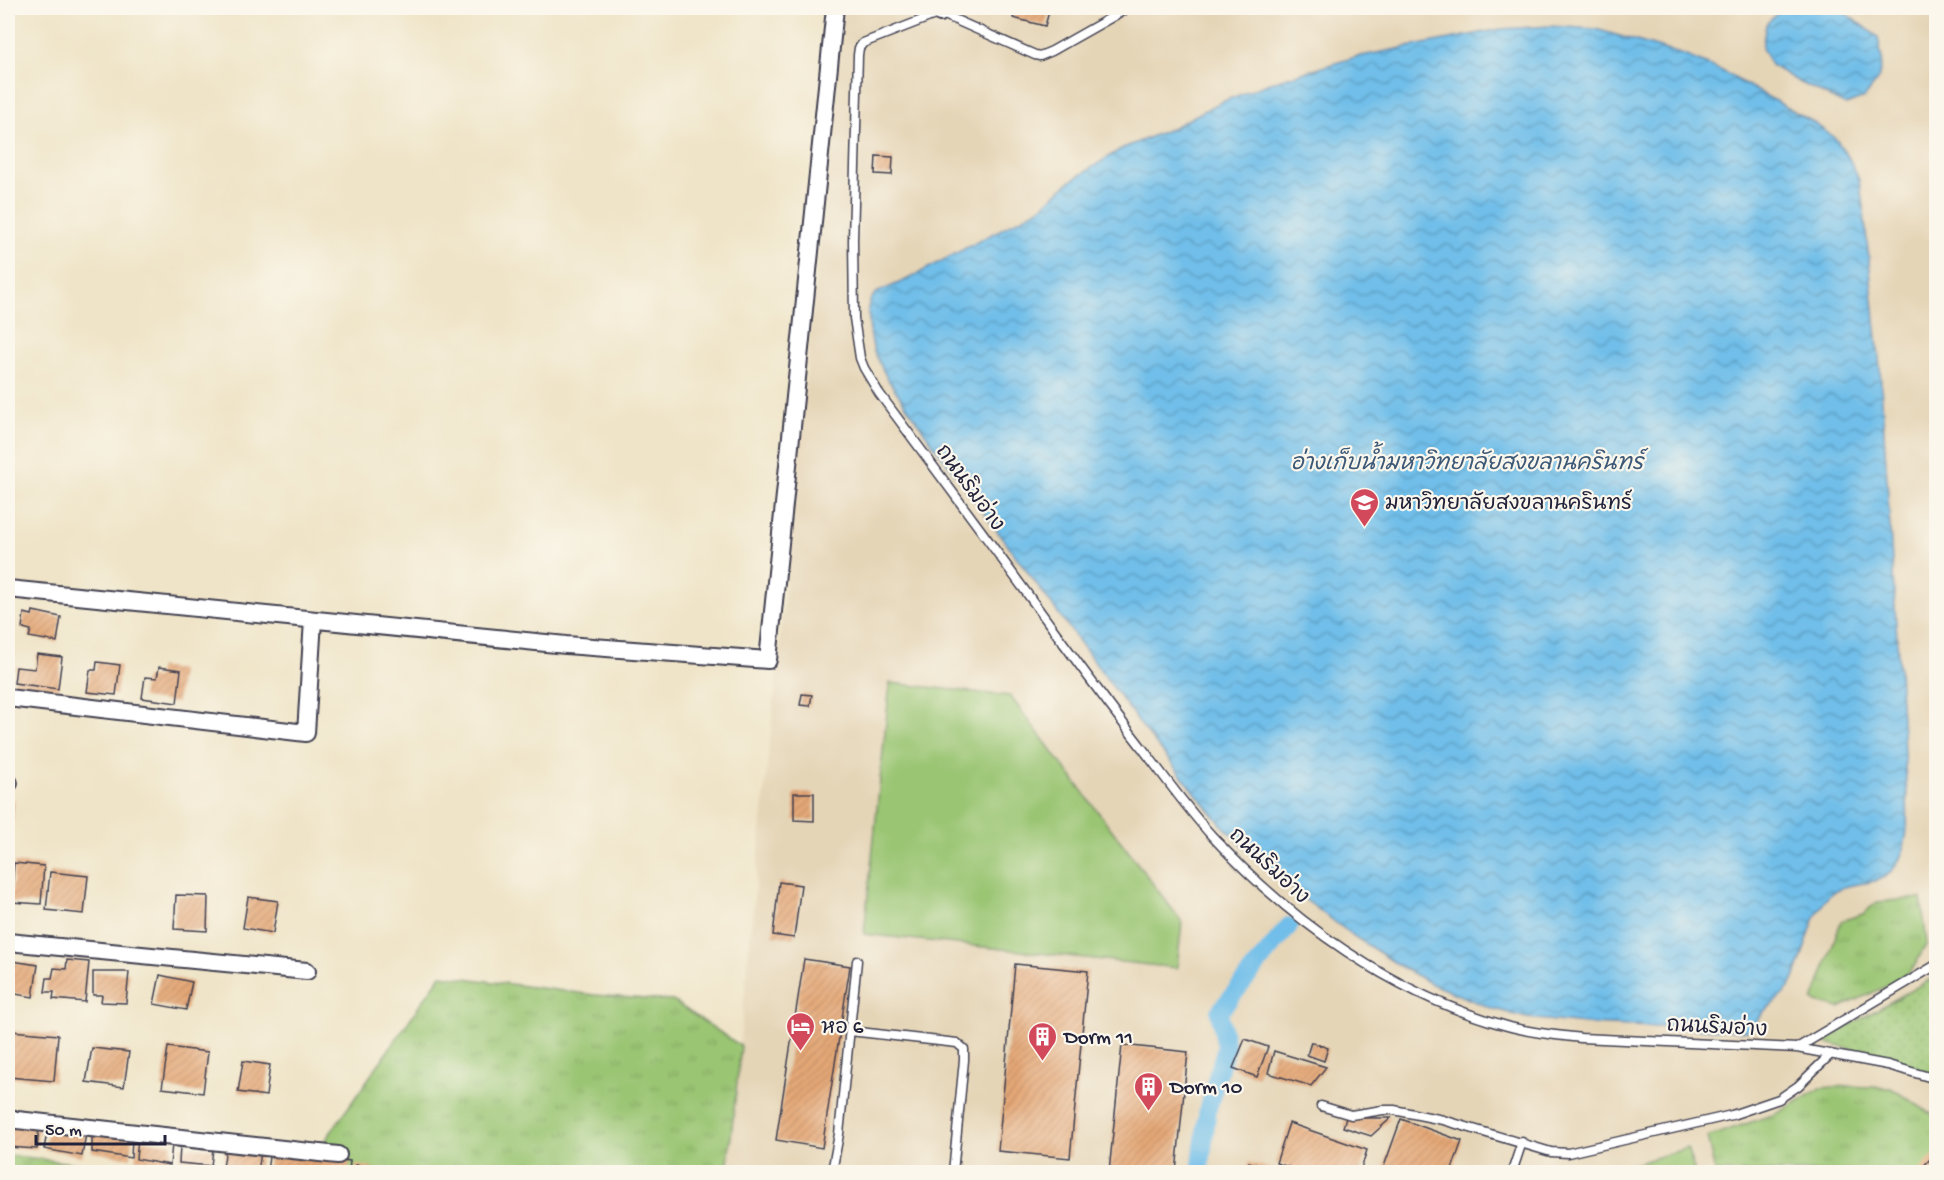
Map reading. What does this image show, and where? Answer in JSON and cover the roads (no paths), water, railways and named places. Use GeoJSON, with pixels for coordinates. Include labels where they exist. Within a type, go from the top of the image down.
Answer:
{"type":"FeatureCollection","features":[{"type":"Feature","properties":{"kind":"street"},"geometry":{"type":"LineString","coordinates":[[8,589],[566,645],[768,660],[835,8]]}},
{"type":"Feature","properties":{"kind":"street"},"geometry":{"type":"LineString","coordinates":[[8,698],[306,733],[313,620]]}},
{"type":"Feature","properties":{"kind":"street"},"geometry":{"type":"LineString","coordinates":[[8,942],[307,971]]}},
{"type":"Feature","properties":{"kind":"street"},"geometry":{"type":"LineString","coordinates":[[8,1119],[338,1155]]}},
{"type":"Feature","properties":{"kind":"lane"},"geometry":{"type":"LineString","coordinates":[[940,10],[1040,56],[1128,8]]}},
{"type":"Feature","properties":{"kind":"lane","name":"ถนนริมอ่าง"},"geometry":{"type":"LineString","coordinates":[[940,10],[863,43],[859,48],[854,171],[853,287],[855,335],[860,358],[879,393],[1104,698],[1210,834],[1243,869],[1301,919],[1360,960],[1414,991],[1455,1009],[1509,1027],[1581,1038],[1797,1048],[1888,1065],[1936,1079]]}},
{"type":"Feature","properties":{"kind":"lane"},"geometry":{"type":"LineString","coordinates":[[832,1173],[839,1134],[857,961]]}},
{"type":"Feature","properties":{"kind":"lane"},"geometry":{"type":"LineString","coordinates":[[1797,1048],[1936,965]]}},
{"type":"Feature","properties":{"kind":"lane"},"geometry":{"type":"LineString","coordinates":[[850,1031],[957,1043],[964,1049],[952,1173]]}},
{"type":"Feature","properties":{"kind":"lane"},"geometry":{"type":"LineString","coordinates":[[1321,1106],[1351,1115],[1394,1110],[1443,1120],[1551,1152],[1568,1153],[1732,1115],[1779,1099],[1798,1086],[1831,1054]]}},
{"type":"Feature","properties":{"kind":"lane"},"geometry":{"type":"LineString","coordinates":[[1512,1173],[1522,1142]]}},
{"type":"Feature","properties":{"kind":"water"},"geometry":{"type":"Polygon","coordinates":[[[1783,8],[1838,8],[1878,37],[1882,60],[1878,80],[1864,98],[1846,105],[1797,81],[1771,65],[1762,48],[1766,24],[1783,8]]]}},
{"type":"Feature","properties":{"kind":"water","name":"อ่างเก็บน้ำมหาวิทยาลัยสงขลานครินทร์"},"geometry":{"type":"Polygon","coordinates":[[[1550,26],[1596,29],[1684,55],[1722,71],[1811,121],[1836,139],[1849,158],[1859,180],[1880,368],[1908,813],[1907,830],[1899,861],[1890,872],[1878,880],[1840,888],[1823,903],[1812,924],[1792,983],[1754,1023],[1750,1031],[1584,1024],[1527,1018],[1491,1008],[1432,984],[1403,968],[1355,937],[1307,901],[1261,863],[1220,823],[1147,733],[935,447],[887,378],[874,352],[870,333],[868,308],[876,293],[908,279],[1039,209],[1069,182],[1121,149],[1170,129],[1219,103],[1275,81],[1356,57],[1501,29],[1550,26]]]}},
{"type":"Feature","properties":{"kind":"waterway"},"geometry":{"type":"LineString","coordinates":[[1200,1172],[1208,1108],[1226,1047],[1219,1012],[1289,926]]}},
{"type":"Feature","properties":{"kind":"place","name":"มหาวิทยาลัยสงขลานครินทร์"},"geometry":{"type":"Point","coordinates":[1364,528]}},
{"type":"Feature","properties":{"kind":"place","name":"หอ 6"},"geometry":{"type":"Point","coordinates":[800,1052]}},
{"type":"Feature","properties":{"kind":"place","name":"Dorm 11"},"geometry":{"type":"Point","coordinates":[1043,1062]}},
{"type":"Feature","properties":{"kind":"place","name":"Dorm 10"},"geometry":{"type":"Point","coordinates":[1149,1112]}}]}
